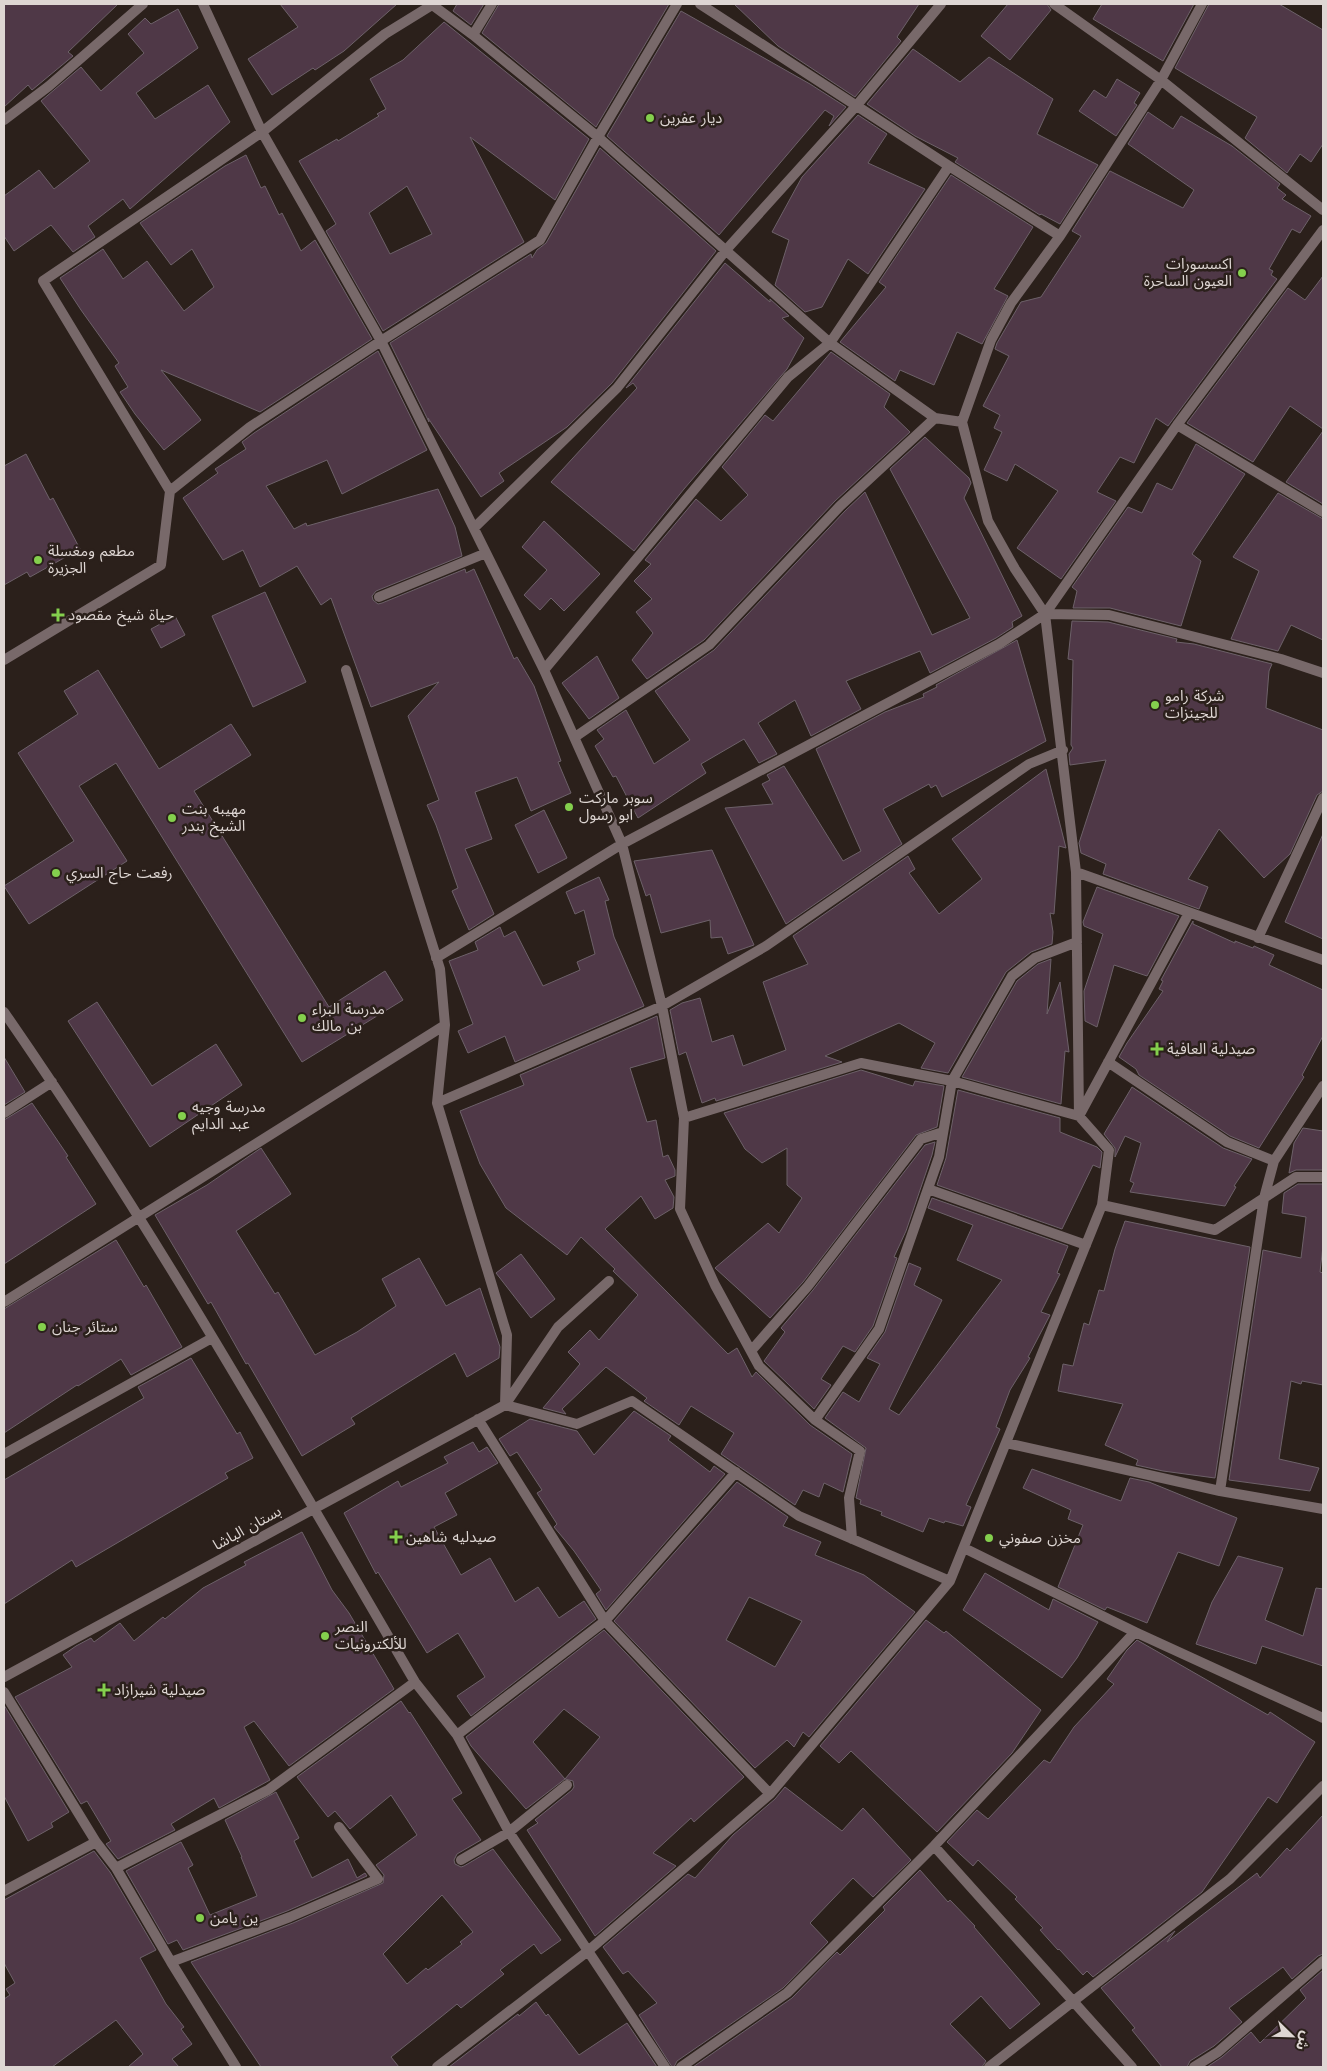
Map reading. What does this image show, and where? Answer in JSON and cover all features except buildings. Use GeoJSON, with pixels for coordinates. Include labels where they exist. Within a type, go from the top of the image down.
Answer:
{"type":"FeatureCollection","features":[{"type":"Feature","properties":{"kind":"street"},"geometry":{"type":"LineString","coordinates":[[4,120],[49,86],[144,4]]}},
{"type":"Feature","properties":{"kind":"street"},"geometry":{"type":"LineString","coordinates":[[203,4],[262,132],[380,340],[474,528],[544,670],[622,844],[662,1006],[684,1118],[680,1210],[715,1285],[759,1366],[815,1420],[860,1451],[849,1498],[852,1539]]}},
{"type":"Feature","properties":{"kind":"street"},"geometry":{"type":"LineString","coordinates":[[4,660],[161,565],[170,491],[43,281],[262,132],[385,34],[431,4],[473,35],[598,137],[830,343],[935,418],[962,422]]}},
{"type":"Feature","properties":{"kind":"street"},"geometry":{"type":"LineString","coordinates":[[473,35],[492,4]]}},
{"type":"Feature","properties":{"kind":"street"},"geometry":{"type":"LineString","coordinates":[[170,491],[250,427],[380,340],[540,240],[598,137],[677,4]]}},
{"type":"Feature","properties":{"kind":"street"},"geometry":{"type":"LineString","coordinates":[[700,4],[1060,236]]}},
{"type":"Feature","properties":{"kind":"street"},"geometry":{"type":"LineString","coordinates":[[474,528],[617,388],[726,250],[857,105],[941,4]]}},
{"type":"Feature","properties":{"kind":"street"},"geometry":{"type":"LineString","coordinates":[[1054,4],[1161,80],[1323,210]]}},
{"type":"Feature","properties":{"kind":"street"},"geometry":{"type":"LineString","coordinates":[[1079,1116],[1076,872],[1063,750],[1045,614],[1015,569],[988,521],[962,422],[991,340],[1001,321],[1060,236],[1161,80],[1202,4]]}},
{"type":"Feature","properties":{"kind":"street"},"geometry":{"type":"LineString","coordinates":[[544,670],[788,376],[830,343],[949,166]]}},
{"type":"Feature","properties":{"kind":"street"},"geometry":{"type":"LineString","coordinates":[[436,958],[622,844],[999,644],[1045,614],[1177,425],[1323,230]]}},
{"type":"Feature","properties":{"kind":"street"},"geometry":{"type":"LineString","coordinates":[[575,737],[709,644],[840,506],[935,418]]}},
{"type":"Feature","properties":{"kind":"street"},"geometry":{"type":"LineString","coordinates":[[1177,425],[1323,512]]}},
{"type":"Feature","properties":{"kind":"street"},"geometry":{"type":"LineString","coordinates":[[378,597],[486,553]]}},
{"type":"Feature","properties":{"kind":"street"},"geometry":{"type":"LineString","coordinates":[[1045,614],[1110,615],[1281,659],[1323,673]]}},
{"type":"Feature","properties":{"kind":"street"},"geometry":{"type":"LineString","coordinates":[[346,670],[440,969],[445,1025],[437,1104],[507,1335],[505,1405]]}},
{"type":"Feature","properties":{"kind":"street"},"geometry":{"type":"LineString","coordinates":[[437,1104],[662,1006],[766,946],[1029,764],[1063,750]]}},
{"type":"Feature","properties":{"kind":"street"},"geometry":{"type":"LineString","coordinates":[[1258,938],[1323,798]]}},
{"type":"Feature","properties":{"kind":"street"},"geometry":{"type":"LineString","coordinates":[[1076,872],[1323,960]]}},
{"type":"Feature","properties":{"kind":"street"},"geometry":{"type":"LineString","coordinates":[[1079,1116],[1189,913]]}},
{"type":"Feature","properties":{"kind":"street"},"geometry":{"type":"LineString","coordinates":[[815,1420],[879,1329],[939,1157],[952,1081],[1012,976],[1035,958],[1077,942]]}},
{"type":"Feature","properties":{"kind":"street"},"geometry":{"type":"LineString","coordinates":[[4,1012],[140,1216],[415,1682],[457,1736],[509,1832],[665,2067]]}},
{"type":"Feature","properties":{"kind":"street"},"geometry":{"type":"LineString","coordinates":[[4,1302],[445,1025]]}},
{"type":"Feature","properties":{"kind":"street"},"geometry":{"type":"LineString","coordinates":[[1108,1062],[1227,1142],[1274,1162]]}},
{"type":"Feature","properties":{"kind":"street"},"geometry":{"type":"LineString","coordinates":[[437,2067],[588,1951],[770,1794],[950,1581],[1102,1205],[1109,1150],[1079,1116],[952,1081],[861,1063],[684,1118]]}},
{"type":"Feature","properties":{"kind":"street"},"geometry":{"type":"LineString","coordinates":[[4,1113],[52,1082]]}},
{"type":"Feature","properties":{"kind":"street"},"geometry":{"type":"LineString","coordinates":[[1220,1491],[1264,1198],[1274,1162],[1323,1086]]}},
{"type":"Feature","properties":{"kind":"street"},"geometry":{"type":"LineString","coordinates":[[751,1351],[808,1286],[921,1139],[944,1132]]}},
{"type":"Feature","properties":{"kind":"street"},"geometry":{"type":"LineString","coordinates":[[1102,1205],[1216,1230],[1296,1178],[1323,1178]]}},
{"type":"Feature","properties":{"kind":"street"},"geometry":{"type":"LineString","coordinates":[[928,1189],[1086,1245]]}},
{"type":"Feature","properties":{"kind":"street"},"geometry":{"type":"LineString","coordinates":[[505,1405],[558,1327],[609,1281]]}},
{"type":"Feature","properties":{"kind":"street"},"geometry":{"type":"LineString","coordinates":[[4,1454],[212,1338]]}},
{"type":"Feature","properties":{"kind":"street"},"geometry":{"type":"LineString","coordinates":[[505,1405],[577,1424],[632,1401],[799,1516],[950,1581]]}},
{"type":"Feature","properties":{"kind":"street","name":"بستان الباشا"},"geometry":{"type":"LineString","coordinates":[[4,1677],[505,1405]]}},
{"type":"Feature","properties":{"kind":"street"},"geometry":{"type":"LineString","coordinates":[[478,1419],[605,1621],[770,1794]]}},
{"type":"Feature","properties":{"kind":"street"},"geometry":{"type":"LineString","coordinates":[[1006,1443],[1220,1491],[1323,1509]]}},
{"type":"Feature","properties":{"kind":"street"},"geometry":{"type":"LineString","coordinates":[[457,1736],[605,1621],[736,1472]]}},
{"type":"Feature","properties":{"kind":"street"},"geometry":{"type":"LineString","coordinates":[[964,1548],[1135,1632],[1323,1718]]}},
{"type":"Feature","properties":{"kind":"street"},"geometry":{"type":"LineString","coordinates":[[681,2067],[787,1993],[934,1846],[1135,1632]]}},
{"type":"Feature","properties":{"kind":"street"},"geometry":{"type":"LineString","coordinates":[[116,1868],[268,1790],[415,1682]]}},
{"type":"Feature","properties":{"kind":"street"},"geometry":{"type":"LineString","coordinates":[[4,1692],[96,1842],[116,1868],[236,2067]]}},
{"type":"Feature","properties":{"kind":"street"},"geometry":{"type":"LineString","coordinates":[[461,1860],[509,1832],[567,1785]]}},
{"type":"Feature","properties":{"kind":"street"},"geometry":{"type":"LineString","coordinates":[[989,2067],[1230,1879],[1323,1786]]}},
{"type":"Feature","properties":{"kind":"street"},"geometry":{"type":"LineString","coordinates":[[171,1962],[290,1917],[378,1879],[339,1827]]}},
{"type":"Feature","properties":{"kind":"street"},"geometry":{"type":"LineString","coordinates":[[4,1891],[96,1842]]}},
{"type":"Feature","properties":{"kind":"street"},"geometry":{"type":"LineString","coordinates":[[934,1846],[1132,2067]]}},
{"type":"Feature","properties":{"kind":"street"},"geometry":{"type":"LineString","coordinates":[[1194,2067],[1218,2052],[1323,1960]]}},
{"type":"Feature","properties":{"kind":"place","name":"ديار عفرين"},"geometry":{"type":"Point","coordinates":[650,118]}},
{"type":"Feature","properties":{"kind":"place","name":"اكسسورات العيون الساحرة"},"geometry":{"type":"Point","coordinates":[1242,273]}},
{"type":"Feature","properties":{"kind":"place","name":"مطعم ومغسلة الجزيرة"},"geometry":{"type":"Point","coordinates":[38,560]}},
{"type":"Feature","properties":{"kind":"place","name":"حياة شيخ مقصود"},"geometry":{"type":"Point","coordinates":[58,615]}},
{"type":"Feature","properties":{"kind":"place","name":"شركة رامو للجينزات"},"geometry":{"type":"Point","coordinates":[1155,705]}},
{"type":"Feature","properties":{"kind":"place","name":"سوبر ماركت ابو رسول"},"geometry":{"type":"Point","coordinates":[569,807]}},
{"type":"Feature","properties":{"kind":"place","name":"مهيبه بنت الشيخ بندر"},"geometry":{"type":"Point","coordinates":[172,818]}},
{"type":"Feature","properties":{"kind":"place","name":"رفعت حاج السري"},"geometry":{"type":"Point","coordinates":[56,873]}},
{"type":"Feature","properties":{"kind":"place","name":"مدرسة البراء بن مالك"},"geometry":{"type":"Point","coordinates":[302,1018]}},
{"type":"Feature","properties":{"kind":"place","name":"صيدلية العافية"},"geometry":{"type":"Point","coordinates":[1157,1049]}},
{"type":"Feature","properties":{"kind":"place","name":"مدرسة وجيه عبد الدايم"},"geometry":{"type":"Point","coordinates":[182,1116]}},
{"type":"Feature","properties":{"kind":"place","name":"ستائر جنان"},"geometry":{"type":"Point","coordinates":[42,1327]}},
{"type":"Feature","properties":{"kind":"place","name":"صيدليه شاهين"},"geometry":{"type":"Point","coordinates":[396,1537]}},
{"type":"Feature","properties":{"kind":"place","name":"مخزن صفوني"},"geometry":{"type":"Point","coordinates":[989,1538]}},
{"type":"Feature","properties":{"kind":"place","name":"النصر للألكترونيات"},"geometry":{"type":"Point","coordinates":[325,1636]}},
{"type":"Feature","properties":{"kind":"place","name":"صيدلية شيرازاد"},"geometry":{"type":"Point","coordinates":[104,1690]}},
{"type":"Feature","properties":{"kind":"place","name":"ين يامن"},"geometry":{"type":"Point","coordinates":[200,1918]}}]}
